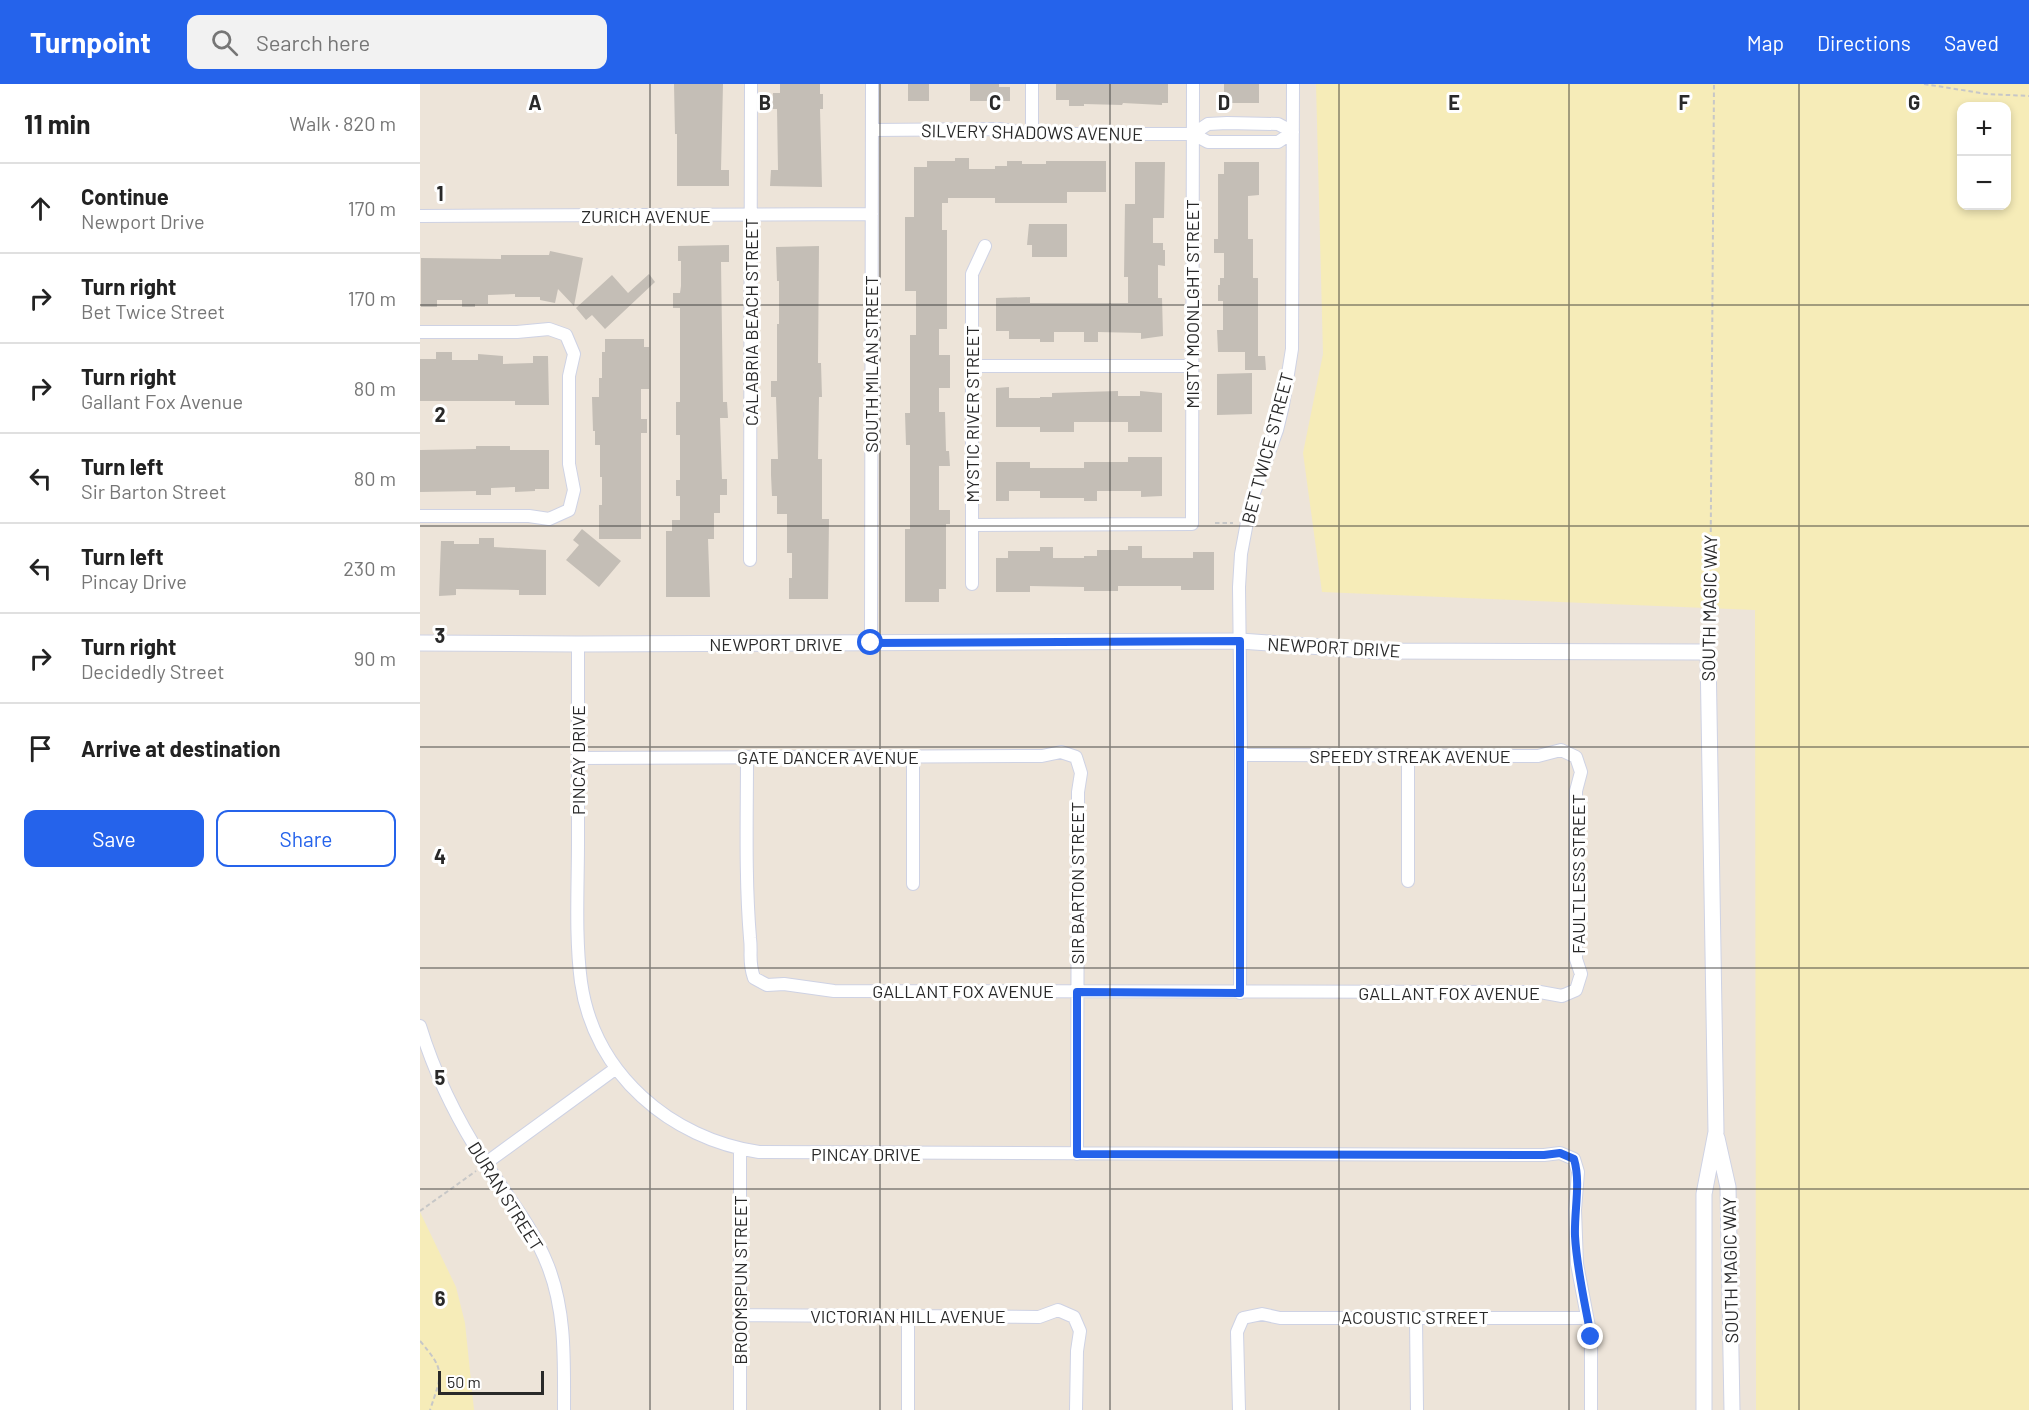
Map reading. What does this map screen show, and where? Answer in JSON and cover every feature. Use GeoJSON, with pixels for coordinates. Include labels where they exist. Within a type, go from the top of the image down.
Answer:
{"type":"FeatureCollection","features":[{"type":"Feature","properties":{"kind":"street","name":"CALABRIA BEACH STREET"},"geometry":{"type":"LineString","coordinates":[[750,560],[751,84]]}},
{"type":"Feature","properties":{"kind":"street","name":"SOUTH MILAN STREET"},"geometry":{"type":"LineString","coordinates":[[871,643],[872,84]]}},
{"type":"Feature","properties":{"kind":"street"},"geometry":{"type":"LineString","coordinates":[[1032,84],[1032,134]]}},
{"type":"Feature","properties":{"kind":"street","name":"MISTY MOONLGHT STREET"},"geometry":{"type":"LineString","coordinates":[[972,525],[1192,524],[1193,84]]}},
{"type":"Feature","properties":{"kind":"street","name":"BET TWICE STREET"},"geometry":{"type":"LineString","coordinates":[[1240,993],[1239,587],[1245,526],[1251,501],[1277,430],[1292,349],[1293,84]]}},
{"type":"Feature","properties":{"kind":"street","name":"SILVERY SHADOWS AVENUE"},"geometry":{"type":"LineString","coordinates":[[872,130],[999,129],[1032,134],[1193,134],[1208,142],[1278,142],[1293,132],[1278,124],[1227,123],[1208,124],[1193,134]]}},
{"type":"Feature","properties":{"kind":"street","name":"ZURICH AVENUE"},"geometry":{"type":"LineString","coordinates":[[420,216],[872,214]]}},
{"type":"Feature","properties":{"kind":"street","name":"MYSTIC RIVER STREET"},"geometry":{"type":"LineString","coordinates":[[972,584],[972,274],[985,246]]}},
{"type":"Feature","properties":{"kind":"street"},"geometry":{"type":"LineString","coordinates":[[420,332],[517,332],[549,329],[566,335],[574,354],[569,376],[569,464],[574,490],[569,510],[549,519],[529,516],[420,516]]}},
{"type":"Feature","properties":{"kind":"street"},"geometry":{"type":"LineString","coordinates":[[972,366],[1192,366]]}},
{"type":"Feature","properties":{"kind":"street","name":"NEWPORT DRIVE"},"geometry":{"type":"LineString","coordinates":[[420,643],[1240,641],[1378,651],[1708,652]]}},
{"type":"Feature","properties":{"kind":"street","name":"PINCAY DRIVE"},"geometry":{"type":"LineString","coordinates":[[578,644],[578,930],[581,984],[593,1026],[615,1069],[659,1112],[712,1142],[740,1150],[793,1154],[1544,1155],[1560,1153],[1574,1159],[1578,1172],[1575,1236],[1587,1317]]}},
{"type":"Feature","properties":{"kind":"street","name":"SOUTH MAGIC WAY"},"geometry":{"type":"LineString","coordinates":[[1708,652],[1716,1132],[1728,1187],[1732,1410]]}},
{"type":"Feature","properties":{"kind":"street","name":"SPEEDY STREAK AVENUE"},"geometry":{"type":"LineString","coordinates":[[1241,755],[1538,756],[1561,750],[1576,757]]}},
{"type":"Feature","properties":{"kind":"street","name":"GATE DANCER AVENUE"},"geometry":{"type":"LineString","coordinates":[[578,758],[1042,756],[1060,752],[1076,757]]}},
{"type":"Feature","properties":{"kind":"street"},"geometry":{"type":"LineString","coordinates":[[1408,756],[1408,881]]}},
{"type":"Feature","properties":{"kind":"street","name":"GALLANT FOX AVENUE"},"geometry":{"type":"LineString","coordinates":[[747,757],[747,902],[751,947],[749,963],[754,978],[767,985],[784,984],[834,991],[1540,992],[1562,996],[1576,990]]}},
{"type":"Feature","properties":{"kind":"street"},"geometry":{"type":"LineString","coordinates":[[913,757],[913,884]]}},
{"type":"Feature","properties":{"kind":"street","name":"SIR BARTON STREET"},"geometry":{"type":"LineString","coordinates":[[1076,757],[1081,773],[1078,792],[1077,1154]]}},
{"type":"Feature","properties":{"kind":"street","name":"FAULTLESS STREET"},"geometry":{"type":"LineString","coordinates":[[1576,757],[1581,772],[1576,791],[1576,959],[1581,975],[1576,990]]}},
{"type":"Feature","properties":{"kind":"street","name":"DURAN STREET"},"geometry":{"type":"LineString","coordinates":[[420,1026],[450,1104],[486,1163],[531,1228],[549,1268],[561,1316],[564,1341],[564,1410]]}},
{"type":"Feature","properties":{"kind":"street"},"geometry":{"type":"LineString","coordinates":[[486,1163],[615,1069]]}},
{"type":"Feature","properties":{"kind":"street","name":"SOUTH MAGIC WAY"},"geometry":{"type":"LineString","coordinates":[[1704,1410],[1704,1194],[1716,1132]]}},
{"type":"Feature","properties":{"kind":"street","name":"BROOMSPUN STREET"},"geometry":{"type":"LineString","coordinates":[[740,1150],[740,1410]]}},
{"type":"Feature","properties":{"kind":"street","name":"VICTORIAN HILL AVENUE"},"geometry":{"type":"LineString","coordinates":[[740,1315],[1039,1317],[1058,1310],[1074,1317],[1080,1331],[1077,1351],[1076,1410]]}},
{"type":"Feature","properties":{"kind":"street","name":"ACOUSTIC STREET"},"geometry":{"type":"LineString","coordinates":[[1239,1410],[1237,1332],[1243,1318],[1262,1314],[1280,1318],[1587,1317]]}},
{"type":"Feature","properties":{"kind":"street"},"geometry":{"type":"LineString","coordinates":[[908,1317],[908,1410]]}},
{"type":"Feature","properties":{"kind":"street"},"geometry":{"type":"LineString","coordinates":[[1416,1317],[1417,1410]]}},
{"type":"Feature","properties":{"kind":"street"},"geometry":{"type":"LineString","coordinates":[[1587,1317],[1591,1337],[1591,1410]]}},
{"type":"Feature","properties":{"kind":"path","name":"SOUTH MAGIC WAY"},"geometry":{"type":"LineString","coordinates":[[1708,652],[1710,638],[1714,84]]}},
{"type":"Feature","properties":{"kind":"path"},"geometry":{"type":"LineString","coordinates":[[1924,84],[1987,94],[2029,96]]}},
{"type":"Feature","properties":{"kind":"path"},"geometry":{"type":"LineString","coordinates":[[1215,523],[1233,523]]}},
{"type":"Feature","properties":{"kind":"path"},"geometry":{"type":"LineString","coordinates":[[420,1211],[486,1163]]}},
{"type":"Feature","properties":{"kind":"path"},"geometry":{"type":"LineString","coordinates":[[420,1341],[434,1356],[440,1373],[430,1410]]}},
{"type":"Feature","properties":{"kind":"sand"},"geometry":{"type":"Polygon","coordinates":[[[1316,84],[2029,84],[2029,1410],[1756,1410],[1755,610],[1322,592],[1303,453],[1323,354],[1316,84]]]}},
{"type":"Feature","properties":{"kind":"sand"},"geometry":{"type":"Polygon","coordinates":[[[420,1212],[456,1287],[465,1323],[474,1410],[420,1410],[420,1212]]]}},
{"type":"Feature","properties":{"kind":"building"},"geometry":{"type":"Polygon","coordinates":[[[674,84],[723,84],[721,170],[729,170],[729,186],[677,186],[674,84]]]}},
{"type":"Feature","properties":{"kind":"building"},"geometry":{"type":"Polygon","coordinates":[[[780,84],[820,84],[820,94],[823,94],[823,109],[820,109],[822,187],[770,186],[771,170],[778,170],[777,109],[772,109],[773,93],[780,93],[780,84]]]}},
{"type":"Feature","properties":{"kind":"building"},"geometry":{"type":"Polygon","coordinates":[[[908,84],[929,84],[929,101],[908,101],[908,84]]]}},
{"type":"Feature","properties":{"kind":"building"},"geometry":{"type":"Polygon","coordinates":[[[970,84],[999,84],[999,87],[1010,87],[1010,101],[970,101],[970,84]]]}},
{"type":"Feature","properties":{"kind":"building"},"geometry":{"type":"Polygon","coordinates":[[[1056,84],[1168,84],[1168,103],[1162,103],[1162,105],[1123,103],[1122,105],[1069,106],[1069,100],[1056,100],[1056,84]]]}},
{"type":"Feature","properties":{"kind":"building"},"geometry":{"type":"Polygon","coordinates":[[[1224,84],[1259,84],[1259,103],[1224,103],[1224,84]]]}},
{"type":"Feature","properties":{"kind":"building"},"geometry":{"type":"Polygon","coordinates":[[[955,158],[969,158],[969,169],[995,169],[995,166],[1007,166],[1007,161],[1022,161],[1022,164],[1046,164],[1046,161],[1106,161],[1106,192],[1067,192],[1067,203],[995,203],[995,198],[948,198],[948,203],[942,203],[942,230],[947,230],[947,329],[939,329],[939,355],[950,355],[950,388],[939,388],[939,412],[945,412],[946,451],[949,451],[950,466],[939,466],[939,510],[950,510],[950,524],[946,524],[946,589],[939,589],[939,602],[905,602],[905,529],[910,529],[910,445],[906,445],[905,413],[910,413],[910,335],[916,335],[916,291],[905,291],[905,217],[914,217],[914,167],[927,167],[927,161],[955,161],[955,158]]]}},
{"type":"Feature","properties":{"kind":"building"},"geometry":{"type":"Polygon","coordinates":[[[1135,162],[1165,162],[1164,218],[1153,218],[1153,243],[1163,243],[1163,250],[1165,250],[1165,266],[1158,265],[1158,298],[1162,298],[1163,336],[1141,339],[1141,333],[1098,332],[1098,342],[1084,342],[1084,332],[1054,332],[1054,342],[1040,342],[1040,339],[1009,339],[1009,331],[996,331],[996,298],[1030,297],[1030,303],[1128,303],[1128,277],[1124,277],[1125,204],[1135,204],[1135,162]]]}},
{"type":"Feature","properties":{"kind":"building"},"geometry":{"type":"Polygon","coordinates":[[[1224,162],[1259,162],[1259,195],[1248,196],[1248,239],[1253,239],[1253,278],[1258,278],[1258,356],[1265,356],[1266,370],[1245,370],[1245,352],[1218,352],[1217,330],[1223,330],[1223,301],[1218,301],[1218,285],[1220,285],[1220,278],[1224,278],[1224,253],[1214,253],[1214,239],[1218,239],[1218,174],[1224,174],[1224,162]]]}},
{"type":"Feature","properties":{"kind":"building"},"geometry":{"type":"Polygon","coordinates":[[[1029,224],[1067,224],[1067,257],[1032,257],[1032,245],[1027,245],[1029,224]]]}},
{"type":"Feature","properties":{"kind":"building"},"geometry":{"type":"Polygon","coordinates":[[[729,245],[729,262],[721,262],[723,402],[727,402],[728,418],[720,418],[722,479],[727,479],[727,495],[720,495],[720,513],[714,513],[714,539],[708,539],[710,597],[666,597],[666,531],[672,531],[672,520],[680,520],[680,496],[676,496],[676,480],[680,480],[680,435],[676,435],[676,402],[680,402],[680,308],[673,308],[673,293],[680,293],[681,286],[681,261],[678,261],[678,246],[729,245]]]}},
{"type":"Feature","properties":{"kind":"building"},"geometry":{"type":"Polygon","coordinates":[[[819,246],[818,363],[821,363],[822,397],[819,397],[818,459],[822,459],[822,519],[829,519],[828,599],[789,599],[792,553],[787,553],[787,514],[777,514],[777,496],[772,496],[771,475],[771,459],[778,459],[776,397],[771,397],[771,381],[777,381],[777,324],[779,324],[776,247],[819,246]]]}},
{"type":"Feature","properties":{"kind":"building"},"geometry":{"type":"Polygon","coordinates":[[[550,251],[583,258],[574,306],[558,289],[555,303],[540,300],[540,297],[515,297],[515,294],[488,295],[488,304],[475,304],[475,307],[462,307],[462,300],[437,300],[437,307],[421,307],[421,258],[501,259],[501,255],[549,255],[550,251]]]}},
{"type":"Feature","properties":{"kind":"building"},"geometry":{"type":"Polygon","coordinates":[[[649,274],[655,282],[605,329],[592,315],[586,320],[576,308],[612,275],[628,293],[649,274]]]}},
{"type":"Feature","properties":{"kind":"building"},"geometry":{"type":"Polygon","coordinates":[[[605,339],[644,339],[644,347],[649,347],[649,389],[641,389],[641,419],[647,419],[647,433],[641,433],[641,539],[599,539],[602,477],[600,477],[600,445],[595,445],[595,431],[593,431],[592,397],[599,397],[599,378],[602,378],[602,352],[605,352],[605,339]]]}},
{"type":"Feature","properties":{"kind":"building"},"geometry":{"type":"Polygon","coordinates":[[[436,352],[452,352],[452,360],[478,360],[478,354],[503,356],[503,364],[533,363],[533,356],[548,356],[549,405],[515,405],[515,401],[420,401],[420,359],[436,359],[436,352]]]}},
{"type":"Feature","properties":{"kind":"building"},"geometry":{"type":"Polygon","coordinates":[[[1252,373],[1252,414],[1217,415],[1217,374],[1252,373]]]}},
{"type":"Feature","properties":{"kind":"building"},"geometry":{"type":"Polygon","coordinates":[[[1009,387],[1009,398],[1052,397],[1052,393],[1118,391],[1118,396],[1140,396],[1140,391],[1162,393],[1162,432],[1128,432],[1128,422],[1074,422],[1074,432],[1040,432],[1040,427],[996,427],[996,388],[1009,387]]]}},
{"type":"Feature","properties":{"kind":"building"},"geometry":{"type":"Polygon","coordinates":[[[476,446],[510,446],[510,450],[549,450],[549,489],[515,492],[515,487],[491,488],[491,495],[476,495],[476,491],[420,492],[420,450],[476,449],[476,446]]]}},
{"type":"Feature","properties":{"kind":"building"},"geometry":{"type":"Polygon","coordinates":[[[1128,457],[1162,457],[1162,496],[1141,497],[1141,491],[1097,491],[1097,501],[1084,501],[1084,498],[1040,498],[1040,491],[1009,491],[1009,501],[996,501],[996,462],[1030,462],[1030,468],[1084,468],[1084,462],[1128,462],[1128,457]]]}},
{"type":"Feature","properties":{"kind":"building"},"geometry":{"type":"Polygon","coordinates":[[[582,529],[621,561],[599,587],[566,560],[579,545],[573,540],[582,529]]]}},
{"type":"Feature","properties":{"kind":"building"},"geometry":{"type":"Polygon","coordinates":[[[479,538],[494,538],[494,547],[546,550],[546,595],[519,595],[519,590],[456,589],[456,595],[439,596],[441,541],[454,541],[454,544],[479,544],[479,538]]]}},
{"type":"Feature","properties":{"kind":"building"},"geometry":{"type":"Polygon","coordinates":[[[1128,546],[1142,546],[1142,558],[1193,558],[1193,552],[1214,552],[1214,590],[1181,590],[1181,586],[1118,586],[1118,591],[1084,591],[1084,587],[1030,586],[1030,592],[996,592],[996,558],[1008,558],[1008,551],[1040,551],[1040,547],[1053,547],[1053,558],[1084,558],[1084,556],[1097,556],[1097,550],[1128,550],[1128,546]]]}},
{"type":"Feature","properties":{"kind":"route"},"geometry":{"type":"LineString","coordinates":[[871,643],[1240,641],[1240,993],[1077,992],[1077,1154],[1544,1155],[1560,1153],[1574,1159],[1578,1172],[1575,1210],[1577,1264],[1591,1337]]}}]}
